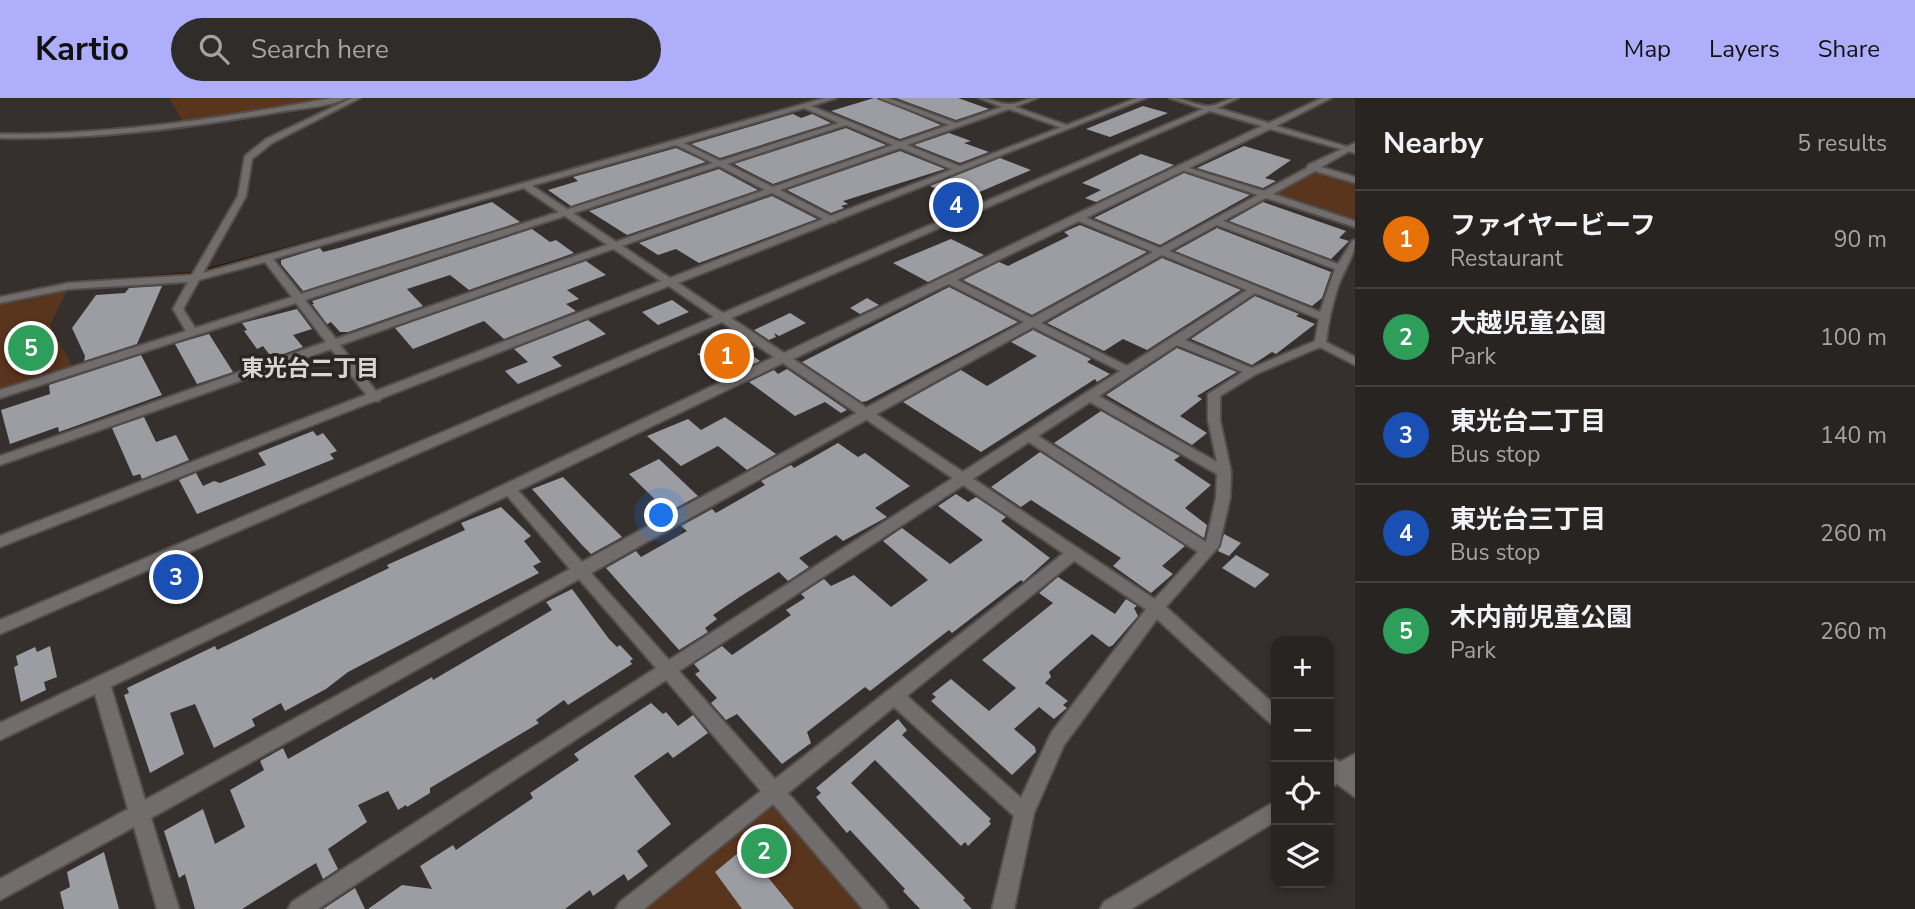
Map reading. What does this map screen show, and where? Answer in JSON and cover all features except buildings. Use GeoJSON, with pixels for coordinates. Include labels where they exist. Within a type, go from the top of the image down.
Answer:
{"type":"FeatureCollection","features":[{"type":"Feature","properties":{"kind":"street"},"geometry":{"type":"LineString","coordinates":[[0,136],[61,136],[184,124],[344,98]]}},
{"type":"Feature","properties":{"kind":"street"},"geometry":{"type":"LineString","coordinates":[[192,332],[178,309],[242,196],[248,158],[269,141],[357,98]]}},
{"type":"Feature","properties":{"kind":"street"},"geometry":{"type":"LineString","coordinates":[[0,300],[69,286],[197,278],[528,187],[833,98]]}},
{"type":"Feature","properties":{"kind":"street"},"geometry":{"type":"LineString","coordinates":[[882,98],[955,125]]}},
{"type":"Feature","properties":{"kind":"street"},"geometry":{"type":"LineString","coordinates":[[982,98],[1068,127]]}},
{"type":"Feature","properties":{"kind":"street"},"geometry":{"type":"LineString","coordinates":[[0,461],[1034,98]]}},
{"type":"Feature","properties":{"kind":"street"},"geometry":{"type":"LineString","coordinates":[[0,542],[1143,98]]}},
{"type":"Feature","properties":{"kind":"street"},"geometry":{"type":"LineString","coordinates":[[1172,98],[1353,148]]}},
{"type":"Feature","properties":{"kind":"street"},"geometry":{"type":"LineString","coordinates":[[0,627],[1235,98]]}},
{"type":"Feature","properties":{"kind":"street"},"geometry":{"type":"LineString","coordinates":[[0,732],[1328,98]]}},
{"type":"Feature","properties":{"kind":"street"},"geometry":{"type":"LineString","coordinates":[[807,107],[959,169]]}},
{"type":"Feature","properties":{"kind":"street"},"geometry":{"type":"LineString","coordinates":[[0,394],[846,123]]}},
{"type":"Feature","properties":{"kind":"street"},"geometry":{"type":"LineString","coordinates":[[677,142],[832,220]]}},
{"type":"Feature","properties":{"kind":"street"},"geometry":{"type":"LineString","coordinates":[[0,890],[865,413],[1267,195],[1311,167],[1353,148]]}},
{"type":"Feature","properties":{"kind":"street"},"geometry":{"type":"LineString","coordinates":[[1182,167],[1355,224]]}},
{"type":"Feature","properties":{"kind":"street"},"geometry":{"type":"LineString","coordinates":[[1311,167],[1355,180]]}},
{"type":"Feature","properties":{"kind":"street"},"geometry":{"type":"LineString","coordinates":[[528,187],[1156,608],[1271,712]]}},
{"type":"Feature","properties":{"kind":"street"},"geometry":{"type":"LineString","coordinates":[[1079,218],[1323,317]]}},
{"type":"Feature","properties":{"kind":"street"},"geometry":{"type":"LineString","coordinates":[[1217,222],[1338,267]]}},
{"type":"Feature","properties":{"kind":"street"},"geometry":{"type":"LineString","coordinates":[[1320,343],[1323,317],[1338,267],[1354,248]]}},
{"type":"Feature","properties":{"kind":"street"},"geometry":{"type":"LineString","coordinates":[[268,259],[374,398]]}},
{"type":"Feature","properties":{"kind":"street"},"geometry":{"type":"LineString","coordinates":[[947,279],[1128,371]]}},
{"type":"Feature","properties":{"kind":"street"},"geometry":{"type":"LineString","coordinates":[[299,909],[1255,289]]}},
{"type":"Feature","properties":{"kind":"street"},"geometry":{"type":"LineString","coordinates":[[1176,340],[1252,372]]}},
{"type":"Feature","properties":{"kind":"street"},"geometry":{"type":"LineString","coordinates":[[1320,343],[1355,362]]}},
{"type":"Feature","properties":{"kind":"street"},"geometry":{"type":"LineString","coordinates":[[1003,909],[1024,813],[1057,739],[1156,608],[1212,546],[1223,498],[1224,471],[1213,420],[1214,394],[1252,372],[1320,343]]}},
{"type":"Feature","properties":{"kind":"street"},"geometry":{"type":"LineString","coordinates":[[1089,396],[1224,471]]}},
{"type":"Feature","properties":{"kind":"street"},"geometry":{"type":"LineString","coordinates":[[1028,435],[1208,550]]}},
{"type":"Feature","properties":{"kind":"street"},"geometry":{"type":"LineString","coordinates":[[509,489],[877,909]]}},
{"type":"Feature","properties":{"kind":"street"},"geometry":{"type":"LineString","coordinates":[[628,909],[1074,553]]}},
{"type":"Feature","properties":{"kind":"street"},"geometry":{"type":"LineString","coordinates":[[101,684],[168,909]]}},
{"type":"Feature","properties":{"kind":"street"},"geometry":{"type":"LineString","coordinates":[[895,697],[1024,813]]}},
{"type":"Feature","properties":{"kind":"street"},"geometry":{"type":"LineString","coordinates":[[1334,771],[1355,763]]}},
{"type":"Feature","properties":{"kind":"street"},"geometry":{"type":"LineString","coordinates":[[1334,773],[1355,788]]}},
{"type":"Feature","properties":{"kind":"street"},"geometry":{"type":"LineString","coordinates":[[1111,909],[1271,813]]}},
{"type":"Feature","properties":{"kind":"shaded area"},"geometry":{"type":"Polygon","coordinates":[[[169,98],[335,98],[184,123],[169,98]]]}},
{"type":"Feature","properties":{"kind":"shaded area"},"geometry":{"type":"Polygon","coordinates":[[[1311,167],[1355,180],[1355,224],[1267,195],[1311,167]]]}},
{"type":"Feature","properties":{"kind":"shaded area"},"geometry":{"type":"Polygon","coordinates":[[[69,286],[50,325],[74,370],[0,394],[0,300],[69,286]]]}},
{"type":"Feature","properties":{"kind":"shaded area"},"geometry":{"type":"Polygon","coordinates":[[[775,792],[877,909],[628,909],[775,792]]]}},
{"type":"Feature","properties":{"kind":"waterway"},"geometry":{"type":"LineString","coordinates":[[585,166],[763,116]]}},
{"type":"Feature","properties":{"kind":"waterway"},"geometry":{"type":"LineString","coordinates":[[209,270],[335,236]]}},
{"type":"Feature","properties":{"kind":"waterway"},"geometry":{"type":"LineString","coordinates":[[119,280],[193,274]]}},
{"type":"Feature","properties":{"kind":"place","name":"東光台三丁目"},"geometry":{"type":"Point","coordinates":[956,205]}},
{"type":"Feature","properties":{"kind":"place","name":"木内前児童公園"},"geometry":{"type":"Point","coordinates":[31,348]}},
{"type":"Feature","properties":{"kind":"place","name":"ファイヤービーフ"},"geometry":{"type":"Point","coordinates":[727,356]}},
{"type":"Feature","properties":{"kind":"place","name":"東光台二丁目"},"geometry":{"type":"Point","coordinates":[176,577]}},
{"type":"Feature","properties":{"kind":"place","name":"大越児童公園"},"geometry":{"type":"Point","coordinates":[764,851]}},
{"type":"Feature","properties":{"kind":"district","name":"東光台二丁目"},"geometry":{"type":"Point","coordinates":[310,368]}}]}
